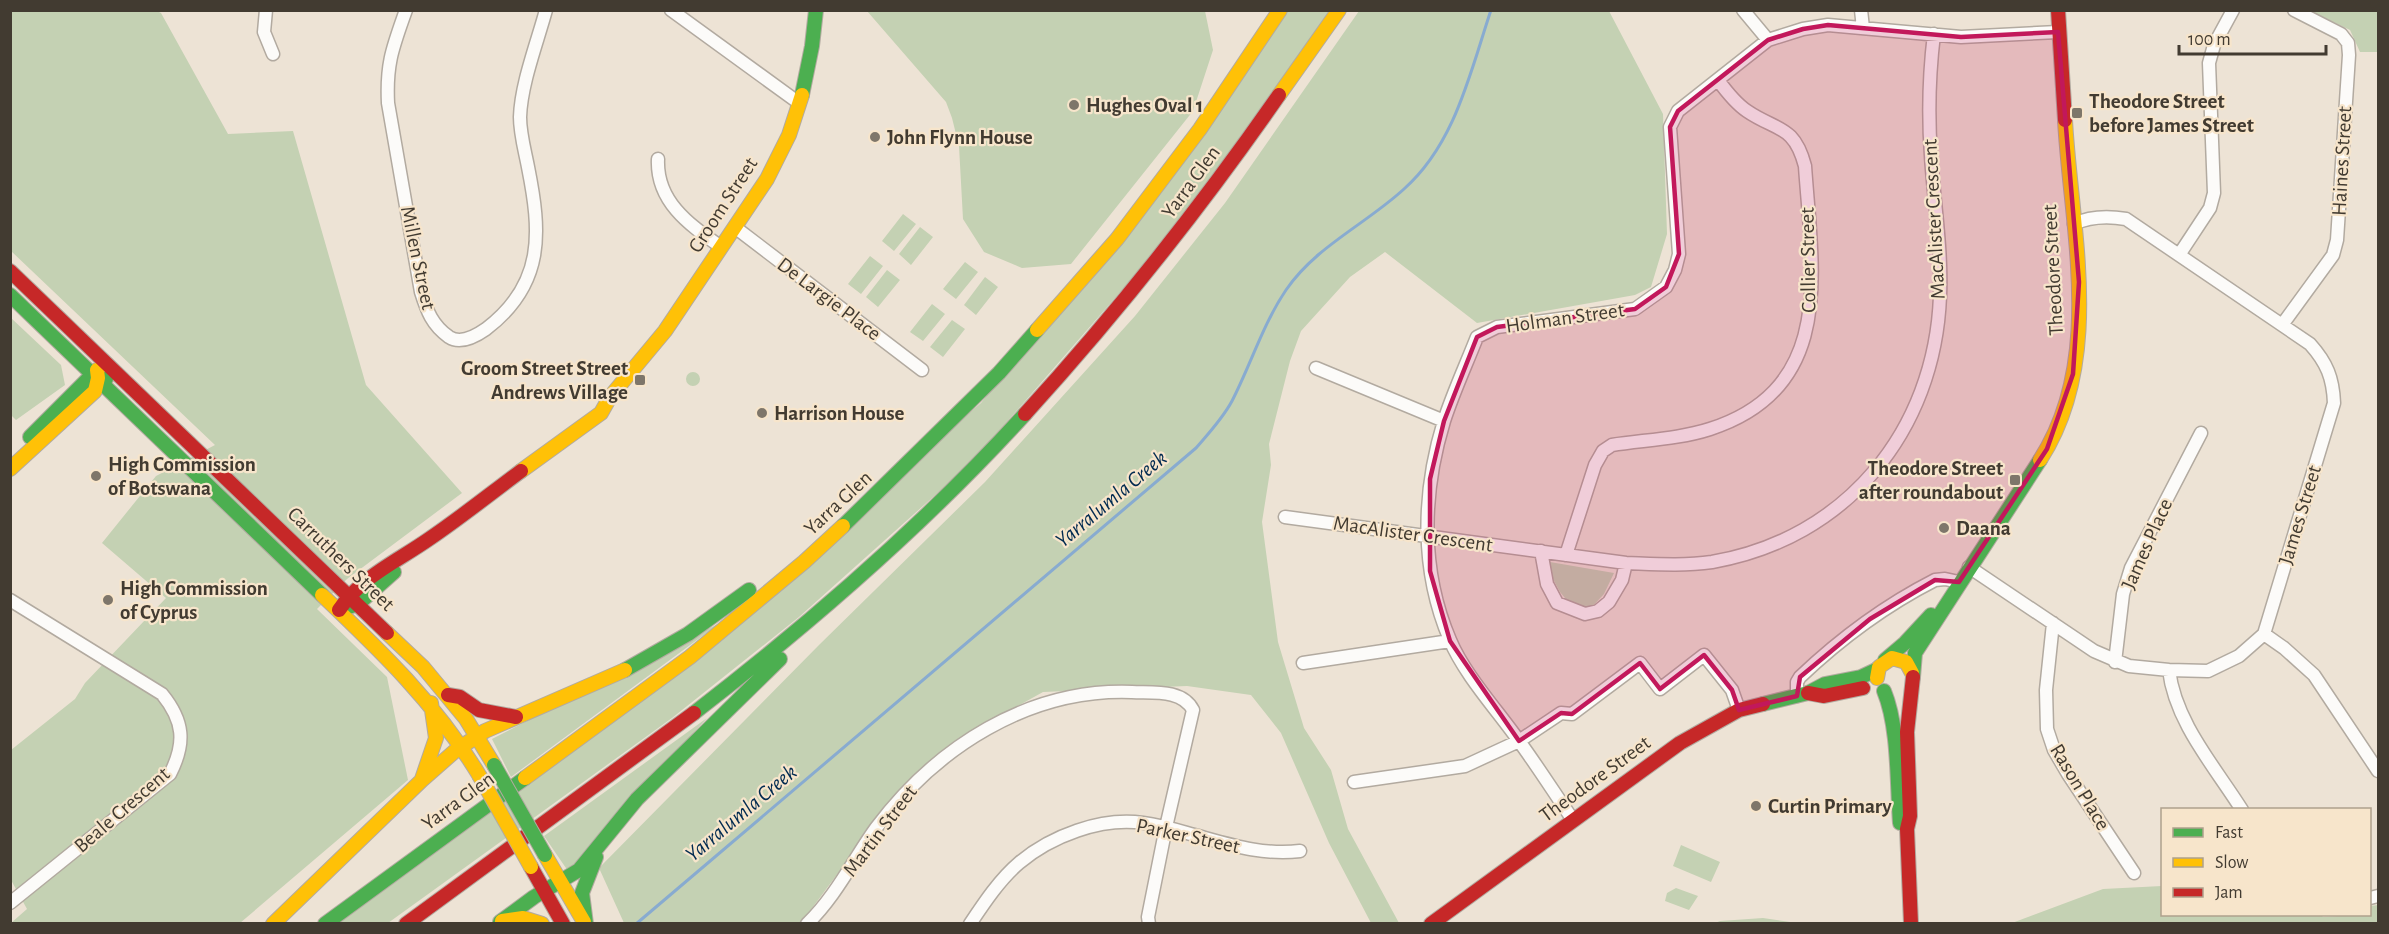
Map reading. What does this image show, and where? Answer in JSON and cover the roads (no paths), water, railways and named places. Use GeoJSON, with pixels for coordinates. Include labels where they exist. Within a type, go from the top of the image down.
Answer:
{"type":"FeatureCollection","features":[{"type":"Feature","properties":{"kind":"main road","name":"Groom Street"},"geometry":{"type":"LineString","coordinates":[[339,610],[394,560],[409,554],[585,423],[591,422],[609,404],[610,397],[654,347],[736,228],[782,151],[799,103],[814,37],[816,10]]}},
{"type":"Feature","properties":{"kind":"main road","name":"Yarra Glen"},"geometry":{"type":"LineString","coordinates":[[325,924],[690,657],[804,562],[936,438],[999,373],[1089,272],[1176,162],[1280,10]]}},
{"type":"Feature","properties":{"kind":"main road","name":"Yarra Glen"},"geometry":{"type":"LineString","coordinates":[[406,924],[718,695],[862,575],[986,455],[1064,372],[1123,304],[1206,198],[1339,10]]}},
{"type":"Feature","properties":{"kind":"main road","name":"Theodore Street"},"geometry":{"type":"LineString","coordinates":[[1912,679],[1916,651],[1935,626],[1969,567],[2047,449],[2065,404],[2076,360],[2079,282],[2056,10]]}},
{"type":"Feature","properties":{"kind":"main road","name":"Carruthers Street"},"geometry":{"type":"LineString","coordinates":[[10,271],[423,667],[448,695],[477,736],[585,924]]}},
{"type":"Feature","properties":{"kind":"main road"},"geometry":{"type":"LineString","coordinates":[[273,924],[422,780],[477,736],[609,678],[650,657],[688,634],[761,582],[831,525],[898,464],[1089,272]]}},
{"type":"Feature","properties":{"kind":"main road","name":"Carruthers Street"},"geometry":{"type":"LineString","coordinates":[[10,295],[339,610],[431,703],[462,747],[563,924]]}},
{"type":"Feature","properties":{"kind":"main road"},"geometry":{"type":"LineString","coordinates":[[69,350],[88,388],[126,405]]}},
{"type":"Feature","properties":{"kind":"main road"},"geometry":{"type":"LineString","coordinates":[[94,351],[98,378]]}},
{"type":"Feature","properties":{"kind":"main road"},"geometry":{"type":"LineString","coordinates":[[88,388],[87,380],[98,378],[125,381]]}},
{"type":"Feature","properties":{"kind":"main road"},"geometry":{"type":"LineString","coordinates":[[10,456],[88,388]]}},
{"type":"Feature","properties":{"kind":"main road"},"geometry":{"type":"LineString","coordinates":[[10,469],[88,388]]}},
{"type":"Feature","properties":{"kind":"main road","name":"Groom Street"},"geometry":{"type":"LineString","coordinates":[[352,599],[386,580],[401,566],[409,554]]}},
{"type":"Feature","properties":{"kind":"main road"},"geometry":{"type":"LineString","coordinates":[[498,922],[579,870],[637,799],[762,679],[862,575]]}},
{"type":"Feature","properties":{"kind":"main road"},"geometry":{"type":"LineString","coordinates":[[381,627],[377,609],[380,590],[386,580]]}},
{"type":"Feature","properties":{"kind":"main road","name":"Theodore Street"},"geometry":{"type":"LineString","coordinates":[[1431,924],[1680,743],[1739,710],[1803,694],[1826,683],[1866,677],[1908,640],[1957,587]]}},
{"type":"Feature","properties":{"kind":"main road"},"geometry":{"type":"LineString","coordinates":[[1907,829],[1899,822],[1890,708],[1877,679],[1881,665],[1892,658],[1901,658],[1908,664],[1912,679],[1907,710],[1910,816],[1907,829],[1911,924]]}},
{"type":"Feature","properties":{"kind":"main road"},"geometry":{"type":"LineString","coordinates":[[1883,690],[1898,694],[1905,691],[1912,679]]}},
{"type":"Feature","properties":{"kind":"main road","name":"Theodore Street"},"geometry":{"type":"LineString","coordinates":[[1803,694],[1824,696],[1865,688],[1883,690]]}},
{"type":"Feature","properties":{"kind":"main road"},"geometry":{"type":"LineString","coordinates":[[448,695],[460,697],[479,711],[516,717]]}},
{"type":"Feature","properties":{"kind":"main road"},"geometry":{"type":"LineString","coordinates":[[422,780],[436,738],[431,703]]}},
{"type":"Feature","properties":{"kind":"main road"},"geometry":{"type":"LineString","coordinates":[[585,924],[582,894],[588,875],[606,838]]}},
{"type":"Feature","properties":{"kind":"main road"},"geometry":{"type":"LineString","coordinates":[[498,922],[523,918],[542,924]]}},
{"type":"Feature","properties":{"kind":"street"},"geometry":{"type":"LineString","coordinates":[[266,10],[264,32],[273,54]]}},
{"type":"Feature","properties":{"kind":"street","name":"Millen Street"},"geometry":{"type":"LineString","coordinates":[[406,10],[390,56],[387,76],[390,115],[421,292],[428,314],[438,328],[452,339],[462,341],[483,331],[509,309],[529,274],[535,251],[538,224],[520,118],[523,96],[546,10]]}},
{"type":"Feature","properties":{"kind":"street"},"geometry":{"type":"LineString","coordinates":[[671,10],[799,103]]}},
{"type":"Feature","properties":{"kind":"street"},"geometry":{"type":"LineString","coordinates":[[1743,10],[1768,40]]}},
{"type":"Feature","properties":{"kind":"street"},"geometry":{"type":"LineString","coordinates":[[1861,10],[1863,28]]}},
{"type":"Feature","properties":{"kind":"street"},"geometry":{"type":"LineString","coordinates":[[2179,255],[2210,208],[2214,193],[2209,63],[2214,45],[2233,10]]}},
{"type":"Feature","properties":{"kind":"street","name":"Haines Street"},"geometry":{"type":"LineString","coordinates":[[2282,325],[2333,255],[2337,240],[2349,55],[2348,43],[2341,34],[2294,10]]}},
{"type":"Feature","properties":{"kind":"street","name":"Holman Street"},"geometry":{"type":"LineString","coordinates":[[1574,820],[1483,693],[1450,641],[1430,571],[1426,505],[1430,479],[1444,421],[1477,337],[1497,327],[1635,309],[1666,287],[1675,270],[1679,254],[1670,127],[1678,111],[1768,40],[1803,29],[1828,25],[1961,37],[2058,32]]}},
{"type":"Feature","properties":{"kind":"street","name":"MacAlister Crescent"},"geometry":{"type":"LineString","coordinates":[[1285,517],[1626,563],[1676,565],[1712,562],[1750,553],[1791,537],[1828,515],[1861,487],[1889,454],[1912,416],[1927,376],[1940,298],[1940,250],[1931,157],[1929,74],[1934,34]]}},
{"type":"Feature","properties":{"kind":"street","name":"Collier Street"},"geometry":{"type":"LineString","coordinates":[[1566,555],[1602,450],[1612,445],[1682,436],[1709,430],[1735,420],[1752,410],[1780,384],[1792,367],[1807,331],[1812,302],[1812,267],[1805,166],[1800,148],[1792,137],[1775,124],[1747,111],[1729,95],[1718,80]]}},
{"type":"Feature","properties":{"kind":"street"},"geometry":{"type":"LineString","coordinates":[[658,159],[661,186],[674,209],[694,228],[721,247]]}},
{"type":"Feature","properties":{"kind":"street","name":"James Street"},"geometry":{"type":"LineString","coordinates":[[2074,224],[2088,218],[2126,219],[2310,344],[2329,369],[2334,403],[2264,634]]}},
{"type":"Feature","properties":{"kind":"street","name":"De Largie Place"},"geometry":{"type":"LineString","coordinates":[[736,228],[922,370]]}},
{"type":"Feature","properties":{"kind":"street"},"geometry":{"type":"LineString","coordinates":[[1316,368],[1444,421]]}},
{"type":"Feature","properties":{"kind":"street","name":"James Place"},"geometry":{"type":"LineString","coordinates":[[2115,662],[2123,594],[2131,568],[2201,433]]}},
{"type":"Feature","properties":{"kind":"street"},"geometry":{"type":"LineString","coordinates":[[1541,551],[1547,584],[1557,603],[1585,614],[1598,611],[1609,602],[1622,580],[1626,563]]}},
{"type":"Feature","properties":{"kind":"street"},"geometry":{"type":"LineString","coordinates":[[1969,567],[2094,651],[2115,662],[2138,668],[2208,671],[2239,656],[2264,634],[2284,648],[2314,675],[2379,771]]}},
{"type":"Feature","properties":{"kind":"street"},"geometry":{"type":"LineString","coordinates":[[1803,694],[1797,682],[1800,677],[1870,620],[1935,580],[1945,579],[1957,587]]}},
{"type":"Feature","properties":{"kind":"street","name":"Beale Crescent"},"geometry":{"type":"LineString","coordinates":[[10,600],[162,693],[172,705],[180,722],[181,742],[178,758],[171,774],[10,903]]}},
{"type":"Feature","properties":{"kind":"street","name":"Rason Place"},"geometry":{"type":"LineString","coordinates":[[2053,623],[2046,690],[2047,729],[2054,750],[2068,774],[2134,873]]}},
{"type":"Feature","properties":{"kind":"street"},"geometry":{"type":"LineString","coordinates":[[1303,663],[1450,641]]}},
{"type":"Feature","properties":{"kind":"street"},"geometry":{"type":"LineString","coordinates":[[1354,782],[1465,766],[1519,741],[1561,713],[1572,714],[1640,663],[1660,689],[1704,654],[1732,690],[1739,710]]}},
{"type":"Feature","properties":{"kind":"street"},"geometry":{"type":"LineString","coordinates":[[2169,670],[2172,692],[2191,732],[2241,808]]}},
{"type":"Feature","properties":{"kind":"street","name":"Martin Street"},"geometry":{"type":"LineString","coordinates":[[807,924],[830,898],[875,830],[900,798],[950,752],[1022,711],[1083,695],[1119,692],[1156,693],[1182,697],[1193,710],[1166,827]]}},
{"type":"Feature","properties":{"kind":"street","name":"Parker Street"},"geometry":{"type":"LineString","coordinates":[[970,924],[1019,863],[1063,837],[1089,827],[1141,822],[1246,849],[1275,854],[1300,851]]}},
{"type":"Feature","properties":{"kind":"street"},"geometry":{"type":"LineString","coordinates":[[1149,924],[1148,917],[1166,827]]}},
{"type":"Feature","properties":{"kind":"waterway","name":"Yarralumla Creek"},"geometry":{"type":"LineString","coordinates":[[636,924],[1196,448],[1228,407],[1271,316],[1298,275],[1326,248],[1404,189],[1422,171],[1436,151],[1459,106],[1491,10]]}},
{"type":"Feature","properties":{"kind":"place","name":"Hughes Oval 1"},"geometry":{"type":"Point","coordinates":[1074,105]}},
{"type":"Feature","properties":{"kind":"place","name":"Theodore Street before James Street"},"geometry":{"type":"Point","coordinates":[2077,113]}},
{"type":"Feature","properties":{"kind":"place","name":"John Flynn House"},"geometry":{"type":"Point","coordinates":[875,137]}},
{"type":"Feature","properties":{"kind":"place","name":"Groom Street Street Andrews Village"},"geometry":{"type":"Point","coordinates":[640,380]}},
{"type":"Feature","properties":{"kind":"place","name":"Harrison House"},"geometry":{"type":"Point","coordinates":[762,413]}},
{"type":"Feature","properties":{"kind":"place","name":"High Commission of Botswana"},"geometry":{"type":"Point","coordinates":[96,476]}},
{"type":"Feature","properties":{"kind":"place","name":"Theodore Street after roundabout"},"geometry":{"type":"Point","coordinates":[2015,480]}},
{"type":"Feature","properties":{"kind":"place","name":"Daana"},"geometry":{"type":"Point","coordinates":[1944,528]}},
{"type":"Feature","properties":{"kind":"place","name":"High Commission of Cyprus"},"geometry":{"type":"Point","coordinates":[108,600]}},
{"type":"Feature","properties":{"kind":"place","name":"Curtin Primary"},"geometry":{"type":"Point","coordinates":[1756,806]}}]}
